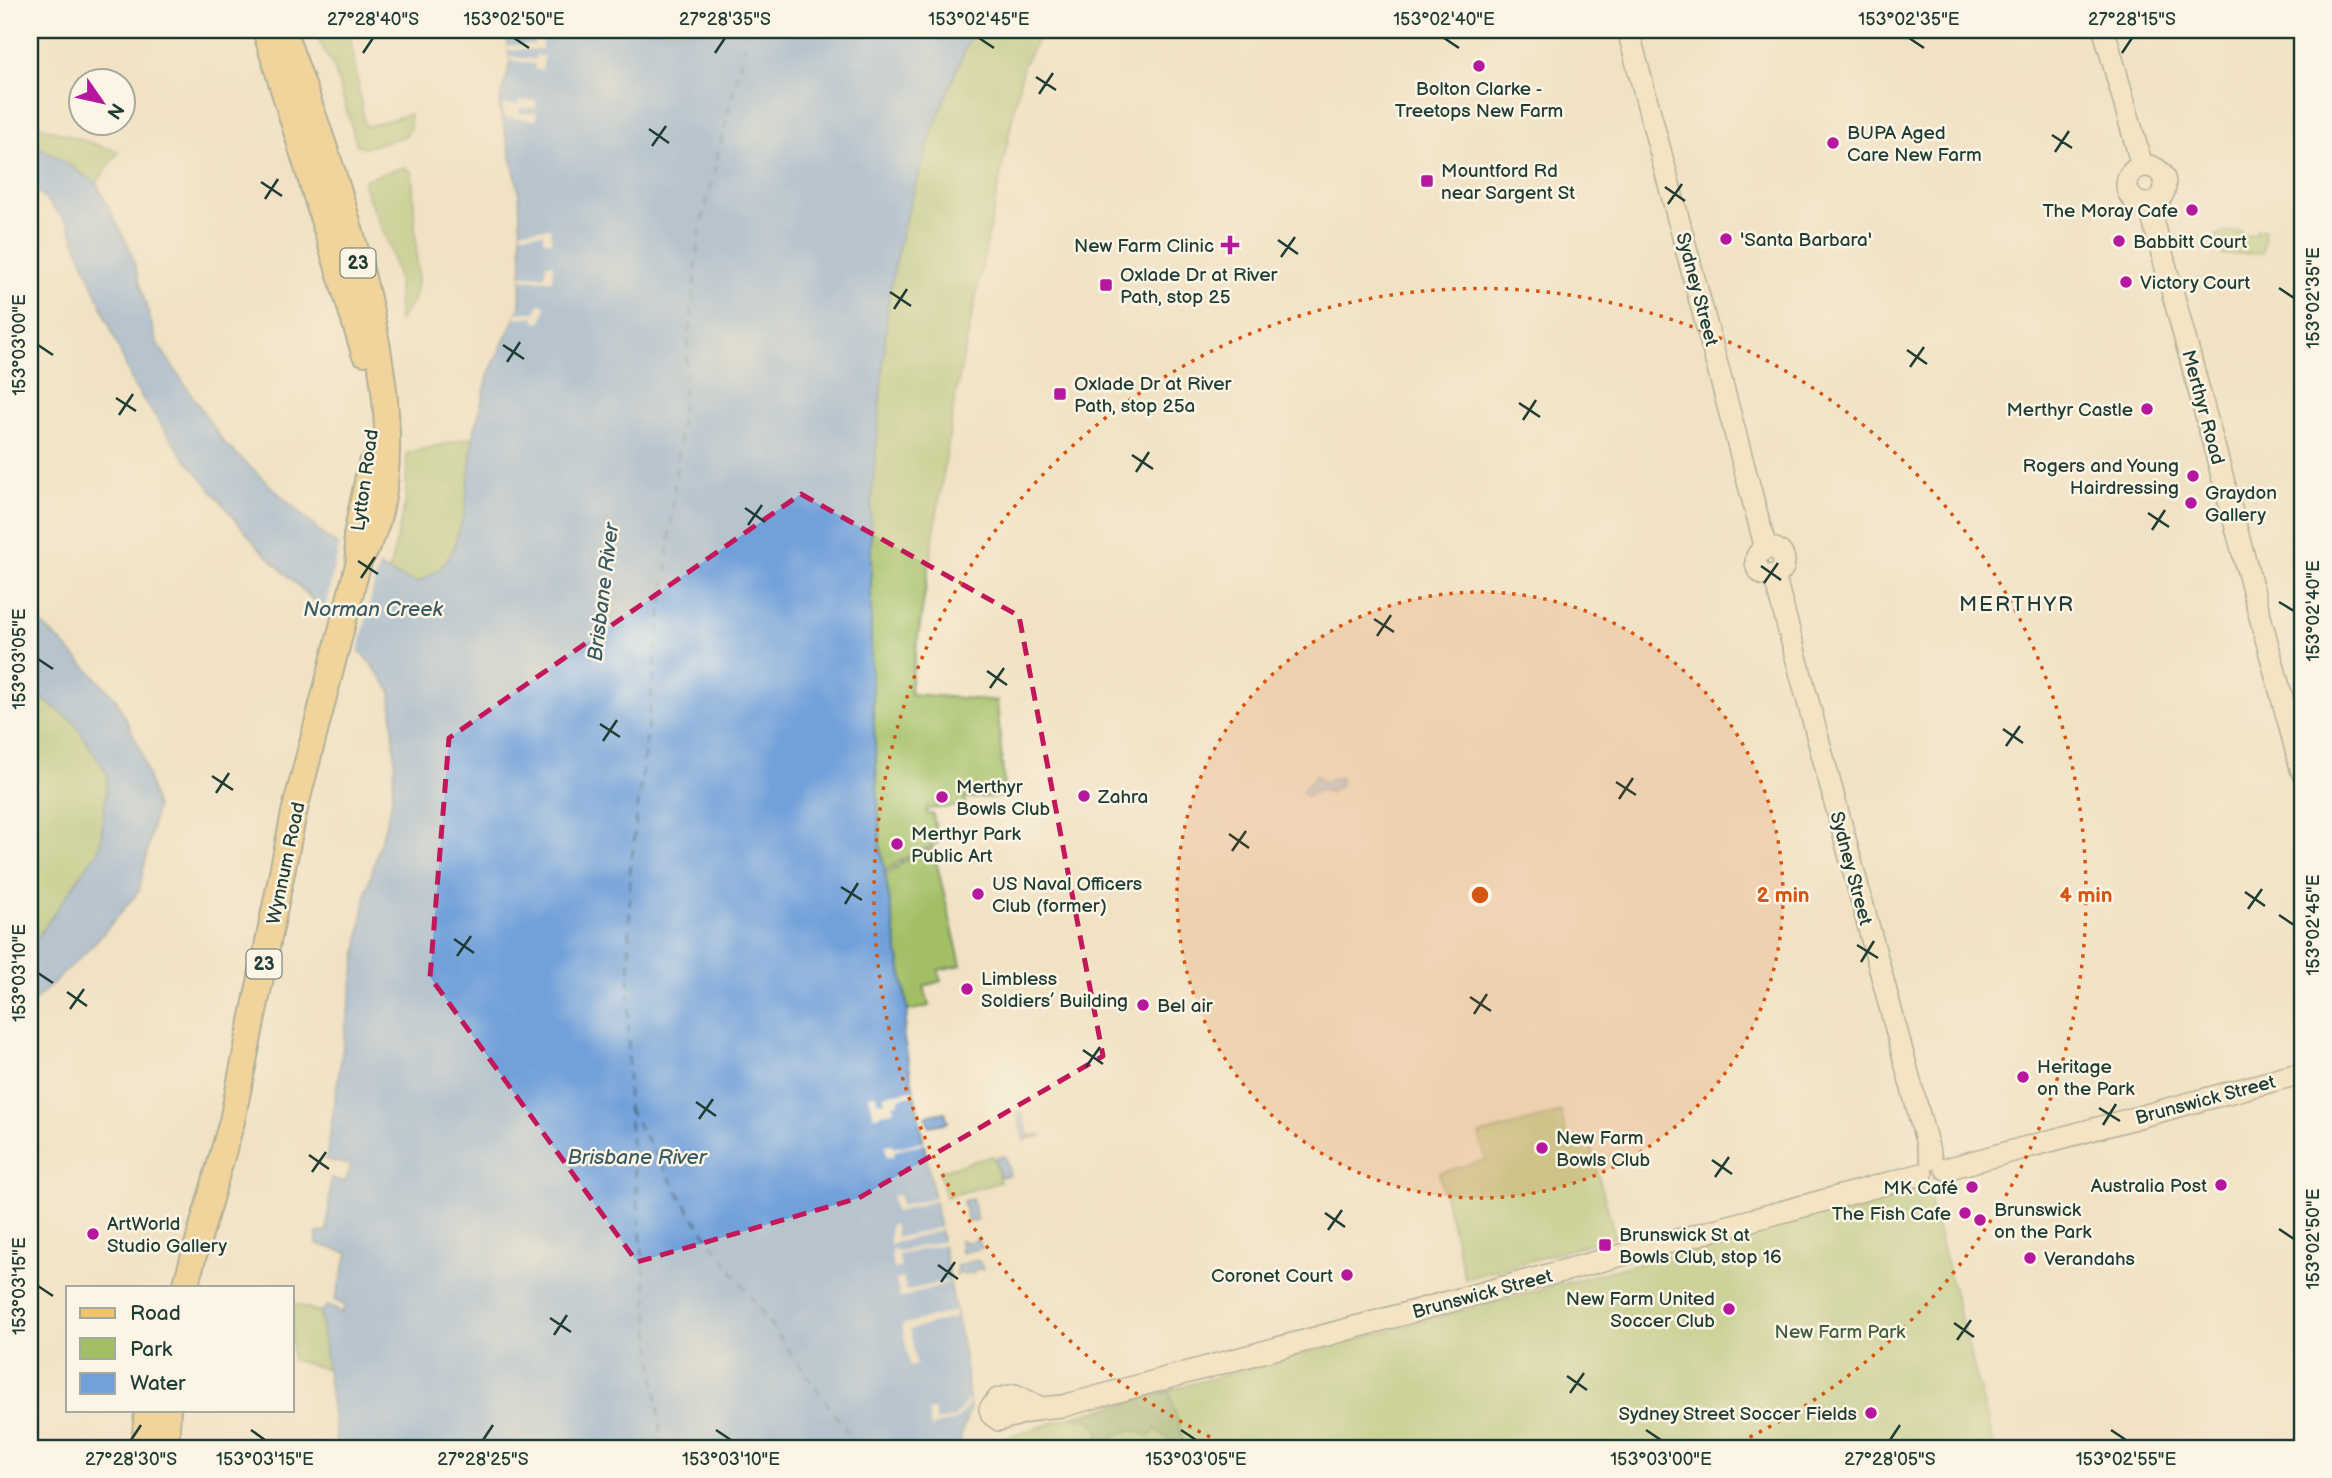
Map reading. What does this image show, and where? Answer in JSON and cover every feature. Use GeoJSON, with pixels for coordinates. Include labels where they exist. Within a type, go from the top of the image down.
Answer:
{"type":"FeatureCollection","features":[{"type":"Feature","properties":{"kind":"main road","name":"Lytton Road"},"geometry":{"type":"LineString","coordinates":[[265,30],[370,380],[373,443],[365,533]]}},
{"type":"Feature","properties":{"kind":"main road","name":"Lytton Road"},"geometry":{"type":"LineString","coordinates":[[283,30],[307,94],[358,263],[385,382],[387,461],[359,562]]}},
{"type":"Feature","properties":{"kind":"main road","name":"Wynnum Road"},"geometry":{"type":"LineString","coordinates":[[186,1286],[232,1121],[294,813],[359,562]]}},
{"type":"Feature","properties":{"kind":"main road"},"geometry":{"type":"LineString","coordinates":[[144,1448],[147,1412]]}},
{"type":"Feature","properties":{"kind":"main road"},"geometry":{"type":"LineString","coordinates":[[166,1448],[168,1412]]}},
{"type":"Feature","properties":{"kind":"street","name":"Sydney Street"},"geometry":{"type":"LineString","coordinates":[[1628,30],[1766,549],[1775,549],[1783,558],[1781,571],[1774,575],[1933,1167]]}},
{"type":"Feature","properties":{"kind":"street","name":"Merthyr Road"},"geometry":{"type":"LineString","coordinates":[[2104,30],[2142,166],[2128,178],[2127,190],[2138,204],[2150,205],[2302,772]]}},
{"type":"Feature","properties":{"kind":"street","name":"Brunswick Street"},"geometry":{"type":"LineString","coordinates":[[1041,1408],[1069,1404],[1933,1167],[2302,1073]]}},
{"type":"Feature","properties":{"kind":"highlighted area"},"geometry":{"type":"Polygon","coordinates":[[[801,494],[1019,616],[1103,1056],[859,1198],[637,1262],[430,977],[449,738],[801,494]]]}},
{"type":"Feature","properties":{"kind":"green space"},"geometry":{"type":"Polygon","coordinates":[[[313,30],[349,30],[365,127],[410,114],[410,128],[405,136],[364,148],[357,145],[334,68],[313,30]]]}},
{"type":"Feature","properties":{"kind":"green space"},"geometry":{"type":"Polygon","coordinates":[[[973,30],[1043,30],[1023,66],[955,398],[910,688],[911,694],[997,701],[1005,797],[965,798],[965,806],[927,809],[927,814],[933,814],[938,843],[901,860],[884,873],[880,844],[871,669],[871,508],[888,295],[903,227],[935,123],[973,30]]]}},
{"type":"Feature","properties":{"kind":"green space"},"geometry":{"type":"Polygon","coordinates":[[[30,123],[119,152],[96,183],[30,141],[30,123]]]}},
{"type":"Feature","properties":{"kind":"green space"},"geometry":{"type":"Polygon","coordinates":[[[404,167],[412,172],[418,281],[413,301],[399,321],[398,279],[389,244],[363,185],[366,179],[404,167]]]}},
{"type":"Feature","properties":{"kind":"green space"},"geometry":{"type":"Polygon","coordinates":[[[2265,230],[2263,253],[2222,255],[2225,240],[2217,240],[2217,234],[2241,231],[2243,236],[2256,235],[2256,231],[2265,230]]]}},
{"type":"Feature","properties":{"kind":"green space"},"geometry":{"type":"Polygon","coordinates":[[[473,437],[467,507],[458,541],[450,556],[438,571],[416,583],[389,572],[406,499],[407,453],[473,437]]]}},
{"type":"Feature","properties":{"kind":"green space"},"geometry":{"type":"Polygon","coordinates":[[[30,689],[74,722],[108,774],[100,848],[37,938],[30,943],[30,689]]]}},
{"type":"Feature","properties":{"kind":"green space"},"geometry":{"type":"Polygon","coordinates":[[[933,848],[961,965],[938,970],[941,981],[924,986],[929,1006],[908,1011],[885,876],[903,862],[933,848]]]}},
{"type":"Feature","properties":{"kind":"green space"},"geometry":{"type":"Polygon","coordinates":[[[1561,1112],[1568,1142],[1588,1137],[1615,1237],[1465,1279],[1439,1173],[1486,1160],[1479,1135],[1561,1112]]]}},
{"type":"Feature","properties":{"kind":"green space"},"geometry":{"type":"Polygon","coordinates":[[[993,1156],[1000,1182],[946,1197],[939,1171],[993,1156]]]}},
{"type":"Feature","properties":{"kind":"green space","name":"New Farm Park"},"geometry":{"type":"Polygon","coordinates":[[[1919,1188],[1932,1196],[1930,1202],[1995,1448],[975,1448],[1071,1417],[1919,1188]]]}},
{"type":"Feature","properties":{"kind":"green space"},"geometry":{"type":"Polygon","coordinates":[[[294,1304],[320,1312],[327,1369],[294,1361],[294,1304]]]}},
{"type":"Feature","properties":{"kind":"green space"},"geometry":{"type":"Polygon","coordinates":[[[1169,1392],[1185,1448],[1171,1448],[1172,1442],[1156,1429],[1150,1436],[1132,1430],[1113,1435],[1117,1448],[1092,1448],[1100,1433],[1092,1421],[1071,1417],[1169,1392]]]}},
{"type":"Feature","properties":{"kind":"water","name":"Brisbane River"},"geometry":{"type":"Polygon","coordinates":[[[506,30],[973,30],[935,123],[903,227],[889,295],[871,508],[871,669],[880,844],[908,1011],[903,1034],[964,1356],[970,1408],[961,1434],[961,1448],[337,1448],[320,1312],[328,1306],[342,1313],[345,1305],[335,1301],[348,1253],[317,1244],[317,1233],[327,1232],[331,1178],[345,1182],[351,1165],[326,1160],[366,893],[391,805],[395,764],[391,691],[370,662],[312,599],[257,546],[181,453],[134,386],[68,223],[30,183],[30,141],[96,183],[130,249],[157,343],[224,443],[329,540],[394,575],[416,583],[439,570],[453,550],[465,511],[473,437],[489,373],[520,307],[522,263],[519,191],[499,105],[510,63],[506,30]]]}},
{"type":"Feature","properties":{"kind":"water"},"geometry":{"type":"Polygon","coordinates":[[[30,614],[115,697],[141,750],[156,808],[139,891],[92,946],[30,1005],[30,943],[37,938],[100,848],[108,775],[74,722],[30,689],[30,614]]]}},
{"type":"Feature","properties":{"kind":"water"},"geometry":{"type":"Polygon","coordinates":[[[1316,775],[1323,782],[1340,777],[1341,784],[1330,793],[1322,790],[1306,796],[1302,792],[1316,775]]]}},
{"type":"Feature","properties":{"kind":"water"},"geometry":{"type":"Polygon","coordinates":[[[945,1112],[948,1122],[929,1126],[926,1116],[945,1112]]]}},
{"type":"Feature","properties":{"kind":"water"},"geometry":{"type":"Polygon","coordinates":[[[1022,1113],[1029,1136],[1043,1135],[1024,1140],[1017,1115],[1022,1113]]]}},
{"type":"Feature","properties":{"kind":"water"},"geometry":{"type":"Polygon","coordinates":[[[1005,1156],[1010,1175],[1000,1177],[995,1158],[1005,1156]]]}},
{"type":"Feature","properties":{"kind":"water"},"geometry":{"type":"Polygon","coordinates":[[[972,1199],[977,1220],[968,1222],[963,1201],[972,1199]]]}},
{"type":"Feature","properties":{"kind":"water"},"geometry":{"type":"Polygon","coordinates":[[[977,1239],[982,1248],[961,1253],[960,1240],[970,1243],[977,1239]]]}},
{"type":"Feature","properties":{"kind":"water"},"geometry":{"type":"Polygon","coordinates":[[[975,1260],[980,1262],[983,1269],[975,1270],[973,1274],[969,1272],[956,1275],[957,1266],[975,1260]]]}},
{"type":"Feature","properties":{"kind":"pier"},"geometry":{"type":"Polygon","coordinates":[[[535,33],[542,33],[542,49],[508,50],[508,46],[535,44],[535,33]]]}},
{"type":"Feature","properties":{"kind":"pier"},"geometry":{"type":"Polygon","coordinates":[[[536,55],[544,57],[542,70],[535,69],[535,64],[510,60],[509,56],[535,60],[536,55]]]}},
{"type":"Feature","properties":{"kind":"pier"},"geometry":{"type":"Polygon","coordinates":[[[520,101],[536,101],[536,108],[519,108],[519,113],[536,113],[537,120],[503,117],[503,105],[519,105],[520,101]]]}},
{"type":"Feature","properties":{"kind":"pier"},"geometry":{"type":"Polygon","coordinates":[[[550,228],[551,241],[544,241],[543,233],[521,234],[521,230],[550,228]]]}},
{"type":"Feature","properties":{"kind":"pier"},"geometry":{"type":"Polygon","coordinates":[[[546,264],[553,264],[552,280],[521,279],[522,275],[545,276],[546,264]]]}},
{"type":"Feature","properties":{"kind":"pier"},"geometry":{"type":"Polygon","coordinates":[[[539,304],[546,306],[541,323],[534,321],[535,316],[515,318],[517,313],[536,312],[539,304]]]}},
{"type":"Feature","properties":{"kind":"pier"},"geometry":{"type":"Polygon","coordinates":[[[340,542],[379,563],[358,654],[323,617],[340,542]]]}},
{"type":"Feature","properties":{"kind":"pier"},"geometry":{"type":"Polygon","coordinates":[[[914,1090],[915,1094],[899,1098],[899,1102],[893,1104],[894,1110],[874,1117],[869,1095],[876,1094],[878,1102],[885,1101],[883,1095],[914,1090]]]}},
{"type":"Feature","properties":{"kind":"pier"},"geometry":{"type":"Polygon","coordinates":[[[925,1141],[925,1144],[894,1151],[894,1156],[887,1157],[885,1145],[892,1144],[893,1148],[925,1141]]]}},
{"type":"Feature","properties":{"kind":"pier"},"geometry":{"type":"Polygon","coordinates":[[[899,1195],[901,1206],[936,1197],[937,1200],[895,1212],[892,1196],[899,1195]]]}},
{"type":"Feature","properties":{"kind":"pier"},"geometry":{"type":"Polygon","coordinates":[[[890,1225],[894,1225],[897,1238],[942,1227],[942,1230],[890,1244],[890,1225]]]}},
{"type":"Feature","properties":{"kind":"pier"},"geometry":{"type":"Polygon","coordinates":[[[944,1241],[944,1244],[898,1255],[901,1267],[894,1269],[890,1250],[896,1249],[897,1252],[944,1241]]]}},
{"type":"Feature","properties":{"kind":"pier"},"geometry":{"type":"Polygon","coordinates":[[[903,1278],[906,1291],[949,1280],[950,1282],[900,1298],[896,1280],[903,1278]]]}},
{"type":"Feature","properties":{"kind":"pier"},"geometry":{"type":"Polygon","coordinates":[[[955,1311],[955,1317],[910,1330],[916,1365],[910,1367],[902,1325],[955,1311]]]}},
{"type":"Feature","properties":{"kind":"pier"},"geometry":{"type":"Polygon","coordinates":[[[968,1400],[969,1404],[955,1421],[937,1424],[931,1428],[928,1411],[934,1410],[936,1421],[954,1418],[968,1400]]]}},
{"type":"Feature","properties":{"kind":"ferry route"},"geometry":{"type":"LineString","coordinates":[[662,1448],[628,1107],[630,872],[667,565],[699,235],[748,30]]}},
{"type":"Feature","properties":{"kind":"ferry route"},"geometry":{"type":"LineString","coordinates":[[628,1108],[692,1215],[859,1448]]}},
{"type":"Feature","properties":{"kind":"place","name":"Bolton Clarke - Treetops New Farm"},"geometry":{"type":"Point","coordinates":[1479,66]}},
{"type":"Feature","properties":{"kind":"place","name":"BUPA Aged Care New Farm"},"geometry":{"type":"Point","coordinates":[1833,143]}},
{"type":"Feature","properties":{"kind":"place","name":"Mountford Rd near Sargent St"},"geometry":{"type":"Point","coordinates":[1427,181]}},
{"type":"Feature","properties":{"kind":"place","name":"The Moray Cafe"},"geometry":{"type":"Point","coordinates":[2192,210]}},
{"type":"Feature","properties":{"kind":"place","name":"'Santa Barbara'"},"geometry":{"type":"Point","coordinates":[1726,239]}},
{"type":"Feature","properties":{"kind":"place","name":"Babbitt Court"},"geometry":{"type":"Point","coordinates":[2119,241]}},
{"type":"Feature","properties":{"kind":"place","name":"New Farm Clinic"},"geometry":{"type":"Point","coordinates":[1230,245]}},
{"type":"Feature","properties":{"kind":"place","name":"Victory Court"},"geometry":{"type":"Point","coordinates":[2126,282]}},
{"type":"Feature","properties":{"kind":"place","name":"Oxlade Dr at River Path, stop 25"},"geometry":{"type":"Point","coordinates":[1106,285]}},
{"type":"Feature","properties":{"kind":"place","name":"Oxlade Dr at River Path, stop 25a"},"geometry":{"type":"Point","coordinates":[1060,394]}},
{"type":"Feature","properties":{"kind":"place","name":"Merthyr Castle"},"geometry":{"type":"Point","coordinates":[2147,409]}},
{"type":"Feature","properties":{"kind":"place","name":"Rogers and Young Hairdressing"},"geometry":{"type":"Point","coordinates":[2193,476]}},
{"type":"Feature","properties":{"kind":"place","name":"Graydon Gallery"},"geometry":{"type":"Point","coordinates":[2191,503]}},
{"type":"Feature","properties":{"kind":"place","name":"Zahra"},"geometry":{"type":"Point","coordinates":[1084,796]}},
{"type":"Feature","properties":{"kind":"place","name":"Merthyr Bowls Club"},"geometry":{"type":"Point","coordinates":[942,797]}},
{"type":"Feature","properties":{"kind":"place","name":"Merthyr Park Public Art"},"geometry":{"type":"Point","coordinates":[897,844]}},
{"type":"Feature","properties":{"kind":"place","name":"US Naval Officers Club (former)"},"geometry":{"type":"Point","coordinates":[978,894]}},
{"type":"Feature","properties":{"kind":"place","name":"Limbless Soldiers’ Building"},"geometry":{"type":"Point","coordinates":[967,989]}},
{"type":"Feature","properties":{"kind":"place","name":"Bel air"},"geometry":{"type":"Point","coordinates":[1143,1005]}},
{"type":"Feature","properties":{"kind":"place","name":"Heritage on the Park"},"geometry":{"type":"Point","coordinates":[2023,1077]}},
{"type":"Feature","properties":{"kind":"place","name":"New Farm Bowls Club"},"geometry":{"type":"Point","coordinates":[1542,1148]}},
{"type":"Feature","properties":{"kind":"place","name":"Australia Post"},"geometry":{"type":"Point","coordinates":[2221,1185]}},
{"type":"Feature","properties":{"kind":"place","name":"MK Café"},"geometry":{"type":"Point","coordinates":[1972,1187]}},
{"type":"Feature","properties":{"kind":"place","name":"The Fish Cafe"},"geometry":{"type":"Point","coordinates":[1965,1213]}},
{"type":"Feature","properties":{"kind":"place","name":"Brunswick on the Park"},"geometry":{"type":"Point","coordinates":[1980,1220]}},
{"type":"Feature","properties":{"kind":"place","name":"ArtWorld Studio Gallery"},"geometry":{"type":"Point","coordinates":[93,1234]}},
{"type":"Feature","properties":{"kind":"place","name":"Brunswick St at Bowls Club, stop 16"},"geometry":{"type":"Point","coordinates":[1605,1245]}},
{"type":"Feature","properties":{"kind":"place","name":"Verandahs"},"geometry":{"type":"Point","coordinates":[2030,1258]}},
{"type":"Feature","properties":{"kind":"place","name":"Coronet Court"},"geometry":{"type":"Point","coordinates":[1347,1275]}},
{"type":"Feature","properties":{"kind":"place","name":"New Farm United Soccer Club"},"geometry":{"type":"Point","coordinates":[1729,1309]}},
{"type":"Feature","properties":{"kind":"place","name":"Sydney Street Soccer Fields"},"geometry":{"type":"Point","coordinates":[1871,1413]}},
{"type":"Feature","properties":{"kind":"district","name":"MERTHYR"},"geometry":{"type":"Point","coordinates":[2017,604]}},
{"type":"Feature","properties":{"kind":"water label","name":"Norman Creek"},"geometry":{"type":"Point","coordinates":[373,609]}}]}
